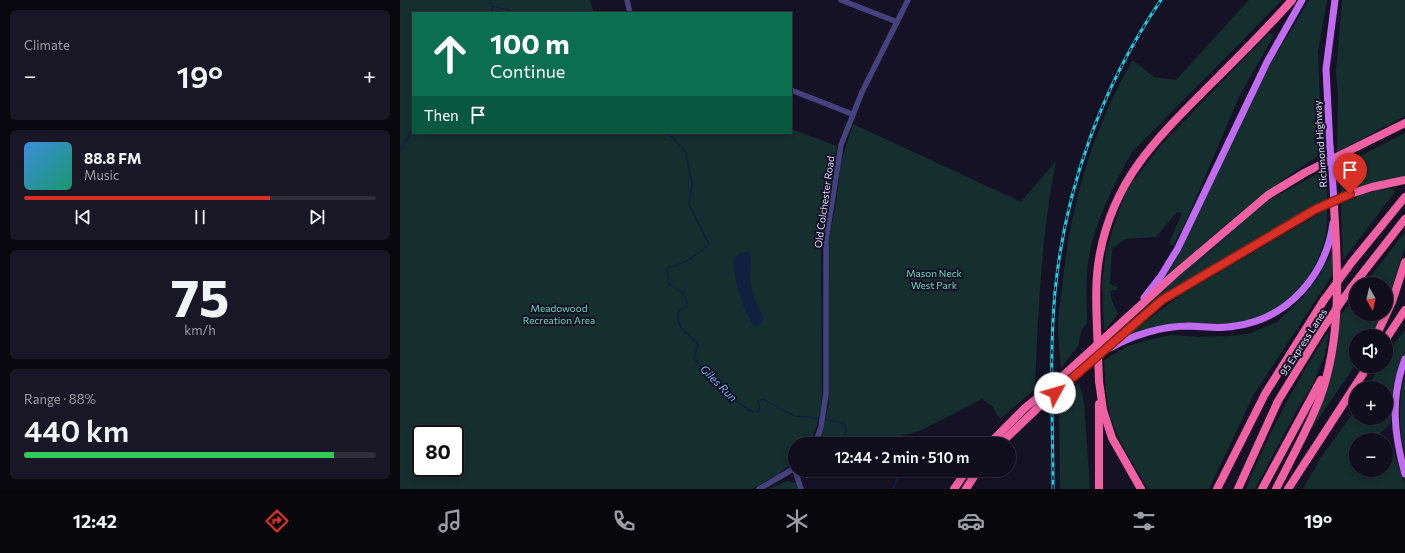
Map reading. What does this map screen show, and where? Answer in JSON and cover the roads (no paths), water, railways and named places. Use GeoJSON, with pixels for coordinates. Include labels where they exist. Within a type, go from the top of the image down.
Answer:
{"type":"FeatureCollection","features":[{"type":"Feature","properties":{"kind":"highway"},"geometry":{"type":"LineString","coordinates":[[1099,489],[1099,381],[1096,280],[1103,240],[1113,211],[1132,172],[1163,133],[1272,23],[1292,0]]}},
{"type":"Feature","properties":{"kind":"highway"},"geometry":{"type":"LineString","coordinates":[[1054,384],[1176,273],[1268,195],[1306,172],[1405,123]]}},
{"type":"Feature","properties":{"kind":"highway"},"geometry":{"type":"LineString","coordinates":[[1107,350],[1162,300],[1316,209],[1350,194],[1391,182],[1405,180]]}},
{"type":"Feature","properties":{"kind":"highway"},"geometry":{"type":"LineString","coordinates":[[1217,489],[1262,401],[1324,300],[1352,262],[1405,197]]}},
{"type":"Feature","properties":{"kind":"highway"},"geometry":{"type":"LineString","coordinates":[[1276,489],[1320,397],[1328,370],[1334,335],[1338,264],[1334,207]]}},
{"type":"Feature","properties":{"kind":"highway","name":"95 Express Lanes"},"geometry":{"type":"LineString","coordinates":[[1238,489],[1278,401],[1323,328],[1351,288],[1405,219]]}},
{"type":"Feature","properties":{"kind":"highway"},"geometry":{"type":"LineString","coordinates":[[1379,329],[1392,302],[1405,262]]}},
{"type":"Feature","properties":{"kind":"highway"},"geometry":{"type":"LineString","coordinates":[[1393,329],[1405,310]]}},
{"type":"Feature","properties":{"kind":"highway"},"geometry":{"type":"LineString","coordinates":[[1262,489],[1317,390],[1327,364],[1334,335]]}},
{"type":"Feature","properties":{"kind":"highway","name":"Richmond Highway"},"geometry":{"type":"LineString","coordinates":[[1055,393],[1107,350]]}},
{"type":"Feature","properties":{"kind":"highway"},"geometry":{"type":"LineString","coordinates":[[1099,381],[1103,410],[1112,438],[1141,489]]}},
{"type":"Feature","properties":{"kind":"highway"},"geometry":{"type":"LineString","coordinates":[[996,437],[1046,391]]}},
{"type":"Feature","properties":{"kind":"highway"},"geometry":{"type":"LineString","coordinates":[[1288,489],[1349,395]]}},
{"type":"Feature","properties":{"kind":"highway"},"geometry":{"type":"LineString","coordinates":[[1007,437],[1046,400]]}},
{"type":"Feature","properties":{"kind":"highway"},"geometry":{"type":"LineString","coordinates":[[954,489],[962,477]]}},
{"type":"Feature","properties":{"kind":"highway"},"geometry":{"type":"LineString","coordinates":[[966,489],[974,477]]}},
{"type":"Feature","properties":{"kind":"main road"},"geometry":{"type":"LineString","coordinates":[[1132,313],[1170,262],[1266,62],[1302,0]]}},
{"type":"Feature","properties":{"kind":"main road","name":"Richmond Highway"},"geometry":{"type":"LineString","coordinates":[[1107,350],[1130,339],[1154,331],[1180,327],[1236,326],[1260,320],[1276,312],[1292,301],[1304,289],[1321,264],[1330,236],[1334,207],[1326,69],[1330,27],[1335,0]]}},
{"type":"Feature","properties":{"kind":"main road"},"geometry":{"type":"LineString","coordinates":[[1405,359],[1396,391],[1394,413],[1396,434],[1405,474]]}},
{"type":"Feature","properties":{"kind":"street"},"geometry":{"type":"LineString","coordinates":[[627,0],[630,12]]}},
{"type":"Feature","properties":{"kind":"street"},"geometry":{"type":"LineString","coordinates":[[841,0],[897,22]]}},
{"type":"Feature","properties":{"kind":"street","name":"Old Colchester Road"},"geometry":{"type":"LineString","coordinates":[[817,437],[822,423],[826,394],[826,240],[841,145],[852,114],[908,0]]}},
{"type":"Feature","properties":{"kind":"street"},"geometry":{"type":"LineString","coordinates":[[792,90],[852,114]]}},
{"type":"Feature","properties":{"kind":"street"},"geometry":{"type":"LineString","coordinates":[[759,489],[788,473]]}},
{"type":"Feature","properties":{"kind":"street"},"geometry":{"type":"LineString","coordinates":[[797,477],[801,489]]}},
{"type":"Feature","properties":{"kind":"water"},"geometry":{"type":"Polygon","coordinates":[[[746,252],[750,253],[751,256],[750,280],[752,290],[764,319],[762,323],[755,327],[743,304],[734,273],[736,256],[746,252]]]}},
{"type":"Feature","properties":{"kind":"waterway","name":"Giles Run"},"geometry":{"type":"LineString","coordinates":[[490,0],[492,6],[509,10],[510,12]]}},
{"type":"Feature","properties":{"kind":"waterway"},"geometry":{"type":"LineString","coordinates":[[491,12],[492,7]]}},
{"type":"Feature","properties":{"kind":"waterway"},"geometry":{"type":"LineString","coordinates":[[400,150],[412,132]]}},
{"type":"Feature","properties":{"kind":"waterway","name":"Giles Run"},"geometry":{"type":"LineString","coordinates":[[665,134],[674,138],[686,153],[692,184],[689,204],[709,244],[690,259],[667,269],[669,284],[681,292],[687,301],[687,305],[678,313],[678,320],[682,329],[698,345],[694,358],[705,372],[724,390],[743,406],[752,411],[758,412],[760,407],[758,402],[762,399],[795,416],[820,418]]}},
{"type":"Feature","properties":{"kind":"waterway"},"geometry":{"type":"LineString","coordinates":[[1180,281],[1191,269],[1239,226]]}},
{"type":"Feature","properties":{"kind":"waterway","name":"Giles Run"},"geometry":{"type":"LineString","coordinates":[[824,419],[844,423],[846,429],[844,437]]}},
{"type":"Feature","properties":{"kind":"waterway","name":"Giles Run"},"geometry":{"type":"LineString","coordinates":[[893,489],[897,479],[896,477]]}},
{"type":"Feature","properties":{"kind":"railway"},"geometry":{"type":"LineString","coordinates":[[1053,489],[1053,316],[1060,253],[1067,215],[1077,177],[1104,103],[1121,67],[1161,0]]}},
{"type":"Feature","properties":{"kind":"park label","name":"Mason Neck West Park"},"geometry":{"type":"Point","coordinates":[934,278]}},
{"type":"Feature","properties":{"kind":"park label","name":"Meadowood Recreation Area"},"geometry":{"type":"Point","coordinates":[559,314]}}]}
